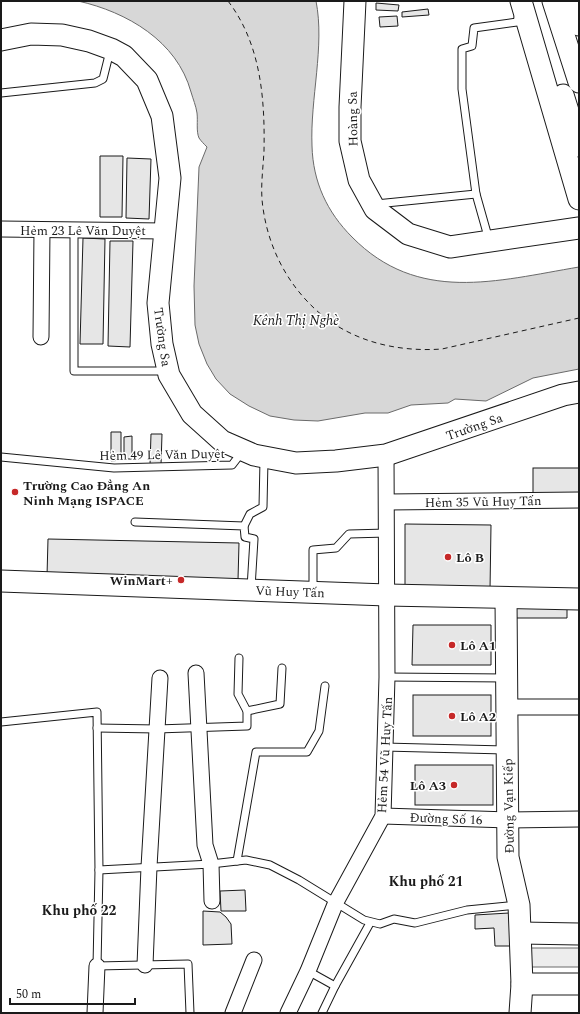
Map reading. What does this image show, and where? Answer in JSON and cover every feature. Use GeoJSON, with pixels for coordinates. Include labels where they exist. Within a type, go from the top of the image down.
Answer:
{"type":"FeatureCollection","features":[{"type":"Feature","properties":{"kind":"street","name":"Hoàng Sa"},"geometry":{"type":"LineString","coordinates":[[355,1],[350,108],[350,142],[359,180],[375,209],[408,234],[450,247],[490,243],[579,228]]}},
{"type":"Feature","properties":{"kind":"street"},"geometry":{"type":"LineString","coordinates":[[521,1],[579,199]]}},
{"type":"Feature","properties":{"kind":"street"},"geometry":{"type":"LineString","coordinates":[[534,1],[579,146]]}},
{"type":"Feature","properties":{"kind":"street"},"geometry":{"type":"LineString","coordinates":[[553,1],[579,82]]}},
{"type":"Feature","properties":{"kind":"street"},"geometry":{"type":"LineString","coordinates":[[571,1],[579,25]]}},
{"type":"Feature","properties":{"kind":"street","name":"Trường Sa"},"geometry":{"type":"LineString","coordinates":[[1,40],[31,34],[62,35],[111,49],[124,56],[147,80],[162,116],[170,178],[158,303],[162,344],[168,371],[192,414],[222,441],[264,457],[296,463],[336,461],[386,455],[563,395],[579,392]]}},
{"type":"Feature","properties":{"kind":"street","name":"Hẻm 23 Lê Văn Duyệt"},"geometry":{"type":"LineString","coordinates":[[1,230],[164,231]]}},
{"type":"Feature","properties":{"kind":"street"},"geometry":{"type":"LineString","coordinates":[[41,337],[42,230]]}},
{"type":"Feature","properties":{"kind":"street","name":"Hẻm 54 Vũ Huy Tấn"},"geometry":{"type":"LineString","coordinates":[[288,1013],[308,971],[336,902],[383,816],[387,677],[386,455]]}},
{"type":"Feature","properties":{"kind":"street","name":"Hẻm 35 Vũ Huy Tấn"},"geometry":{"type":"LineString","coordinates":[[387,502],[579,500]]}},
{"type":"Feature","properties":{"kind":"street","name":"Vũ Huy Tấn"},"geometry":{"type":"LineString","coordinates":[[1,581],[387,595],[579,599]]}},
{"type":"Feature","properties":{"kind":"street","name":"Đường Vạn Kiếp"},"geometry":{"type":"LineString","coordinates":[[506,598],[506,707],[509,820],[508,858],[519,905],[522,984],[520,1013]]}},
{"type":"Feature","properties":{"kind":"street"},"geometry":{"type":"LineString","coordinates":[[196,673],[205,846],[211,864],[212,901]]}},
{"type":"Feature","properties":{"kind":"street"},"geometry":{"type":"LineString","coordinates":[[146,965],[149,868],[160,678]]}},
{"type":"Feature","properties":{"kind":"street"},"geometry":{"type":"LineString","coordinates":[[506,707],[579,707]]}},
{"type":"Feature","properties":{"kind":"street","name":"Đường Số 16"},"geometry":{"type":"LineString","coordinates":[[383,816],[509,820],[579,818]]}},
{"type":"Feature","properties":{"kind":"street"},"geometry":{"type":"LineString","coordinates":[[521,934],[579,934]]}},
{"type":"Feature","properties":{"kind":"street"},"geometry":{"type":"LineString","coordinates":[[233,1013],[254,960]]}},
{"type":"Feature","properties":{"kind":"street"},"geometry":{"type":"LineString","coordinates":[[95,1013],[97,966]]}},
{"type":"Feature","properties":{"kind":"street"},"geometry":{"type":"LineString","coordinates":[[522,984],[579,984]]}},
{"type":"Feature","properties":{"kind":"lane"},"geometry":{"type":"LineString","coordinates":[[490,243],[476,194],[462,89],[462,49],[472,46],[474,28],[517,22],[521,1]]}},
{"type":"Feature","properties":{"kind":"lane"},"geometry":{"type":"LineString","coordinates":[[1,93],[95,83],[103,79],[111,49]]}},
{"type":"Feature","properties":{"kind":"lane"},"geometry":{"type":"LineString","coordinates":[[373,205],[476,194]]}},
{"type":"Feature","properties":{"kind":"lane"},"geometry":{"type":"LineString","coordinates":[[74,230],[74,371],[168,371]]}},
{"type":"Feature","properties":{"kind":"lane","name":"Hẻm 49 Lê Văn Duyệt"},"geometry":{"type":"LineString","coordinates":[[1,457],[122,468],[232,465],[244,450]]}},
{"type":"Feature","properties":{"kind":"lane"},"geometry":{"type":"LineString","coordinates":[[251,590],[254,540],[245,537],[244,526],[250,514],[263,507],[264,457]]}},
{"type":"Feature","properties":{"kind":"lane"},"geometry":{"type":"LineString","coordinates":[[135,522],[244,526]]}},
{"type":"Feature","properties":{"kind":"lane"},"geometry":{"type":"LineString","coordinates":[[313,592],[313,550],[336,548],[349,534],[387,533]]}},
{"type":"Feature","properties":{"kind":"lane"},"geometry":{"type":"LineString","coordinates":[[97,728],[158,729],[247,726],[247,711],[238,694],[239,658]]}},
{"type":"Feature","properties":{"kind":"lane"},"geometry":{"type":"LineString","coordinates":[[247,711],[280,704],[282,668]]}},
{"type":"Feature","properties":{"kind":"lane"},"geometry":{"type":"LineString","coordinates":[[387,677],[506,678]]}},
{"type":"Feature","properties":{"kind":"lane"},"geometry":{"type":"LineString","coordinates":[[237,861],[256,752],[307,752],[319,731],[325,686]]}},
{"type":"Feature","properties":{"kind":"lane"},"geometry":{"type":"LineString","coordinates":[[1,722],[97,712],[99,870],[97,966],[188,964],[190,1013]]}},
{"type":"Feature","properties":{"kind":"lane"},"geometry":{"type":"LineString","coordinates":[[384,747],[507,750]]}},
{"type":"Feature","properties":{"kind":"lane"},"geometry":{"type":"LineString","coordinates":[[99,870],[211,864],[246,860],[270,865],[299,880],[370,923],[380,924],[394,919],[415,923],[468,910],[519,905]]}},
{"type":"Feature","properties":{"kind":"lane"},"geometry":{"type":"LineString","coordinates":[[322,1013],[335,986],[370,923]]}},
{"type":"Feature","properties":{"kind":"lane"},"geometry":{"type":"LineString","coordinates":[[308,971],[335,986]]}},
{"type":"Feature","properties":{"kind":"shaded area"},"geometry":{"type":"Polygon","coordinates":[[[527,948],[579,948],[579,967],[527,967],[527,948]]]}},
{"type":"Feature","properties":{"kind":"water","name":"Kênh Thị Nghè"},"geometry":{"type":"Polygon","coordinates":[[[78,1],[316,1],[319,36],[312,128],[313,159],[315,172],[323,196],[335,217],[352,237],[377,258],[404,272],[431,280],[459,282],[488,281],[518,278],[579,267],[579,369],[533,378],[486,401],[455,399],[448,403],[411,405],[388,413],[365,413],[318,421],[294,420],[270,416],[249,406],[230,394],[216,379],[207,364],[199,344],[195,325],[194,286],[199,167],[207,147],[198,135],[197,110],[191,92],[184,74],[174,58],[162,44],[148,32],[132,21],[114,13],[78,1]]]}},
{"type":"Feature","properties":{"kind":"building"},"geometry":{"type":"Polygon","coordinates":[[[376,3],[399,5],[398,11],[376,10],[376,3]]]}},
{"type":"Feature","properties":{"kind":"building"},"geometry":{"type":"Polygon","coordinates":[[[428,9],[429,15],[402,17],[402,12],[428,9]]]}},
{"type":"Feature","properties":{"kind":"building"},"geometry":{"type":"Polygon","coordinates":[[[397,16],[398,26],[380,27],[379,17],[397,16]]]}},
{"type":"Feature","properties":{"kind":"building"},"geometry":{"type":"Polygon","coordinates":[[[100,156],[123,156],[122,217],[100,217],[100,156]]]}},
{"type":"Feature","properties":{"kind":"building"},"geometry":{"type":"Polygon","coordinates":[[[127,158],[151,159],[149,219],[126,218],[127,158]]]}},
{"type":"Feature","properties":{"kind":"building"},"geometry":{"type":"Polygon","coordinates":[[[83,238],[105,239],[103,344],[80,344],[83,238]]]}},
{"type":"Feature","properties":{"kind":"building"},"geometry":{"type":"Polygon","coordinates":[[[110,241],[133,241],[130,347],[108,346],[110,241]]]}},
{"type":"Feature","properties":{"kind":"building"},"geometry":{"type":"Polygon","coordinates":[[[111,432],[121,432],[121,460],[111,461],[111,432]]]}},
{"type":"Feature","properties":{"kind":"building"},"geometry":{"type":"Polygon","coordinates":[[[151,434],[162,434],[161,465],[150,465],[151,434]]]}},
{"type":"Feature","properties":{"kind":"building"},"geometry":{"type":"Polygon","coordinates":[[[132,436],[132,459],[124,459],[124,437],[132,436]]]}},
{"type":"Feature","properties":{"kind":"building"},"geometry":{"type":"Polygon","coordinates":[[[533,468],[579,468],[579,493],[533,493],[533,468]]]}},
{"type":"Feature","properties":{"kind":"building","name":"Lô B"},"geometry":{"type":"Polygon","coordinates":[[[405,524],[491,525],[490,590],[405,589],[405,524]]]}},
{"type":"Feature","properties":{"kind":"building"},"geometry":{"type":"Polygon","coordinates":[[[48,539],[239,543],[238,580],[47,576],[48,539]]]}},
{"type":"Feature","properties":{"kind":"building"},"geometry":{"type":"Polygon","coordinates":[[[515,600],[567,600],[567,618],[516,618],[515,600]]]}},
{"type":"Feature","properties":{"kind":"building","name":"Lô A1"},"geometry":{"type":"Polygon","coordinates":[[[413,625],[491,625],[491,665],[412,665],[413,625]]]}},
{"type":"Feature","properties":{"kind":"building","name":"Lô A2"},"geometry":{"type":"Polygon","coordinates":[[[413,695],[491,695],[491,736],[413,736],[413,695]]]}},
{"type":"Feature","properties":{"kind":"building","name":"Lô A3"},"geometry":{"type":"Polygon","coordinates":[[[415,765],[493,765],[493,805],[415,805],[415,765]]]}},
{"type":"Feature","properties":{"kind":"building"},"geometry":{"type":"Polygon","coordinates":[[[245,890],[246,911],[221,911],[220,891],[245,890]]]}},
{"type":"Feature","properties":{"kind":"building"},"geometry":{"type":"Polygon","coordinates":[[[203,911],[220,912],[226,917],[231,924],[232,944],[203,945],[203,911]]]}},
{"type":"Feature","properties":{"kind":"building"},"geometry":{"type":"Polygon","coordinates":[[[509,913],[511,946],[495,946],[494,928],[475,929],[475,915],[509,913]]]}},
{"type":"Feature","properties":{"kind":"ferry route"},"geometry":{"type":"LineString","coordinates":[[228,1],[248,35],[259,73],[262,92],[264,131],[262,194],[263,208],[270,239],[276,254],[291,281],[311,305],[323,316],[350,333],[380,344],[426,350],[442,349],[579,318]]}},
{"type":"Feature","properties":{"kind":"place","name":"Trường Cao Đẳng An Ninh Mạng ISPACE"},"geometry":{"type":"Point","coordinates":[15,492]}},
{"type":"Feature","properties":{"kind":"place","name":"Lô B"},"geometry":{"type":"Point","coordinates":[448,557]}},
{"type":"Feature","properties":{"kind":"place","name":"WinMart+"},"geometry":{"type":"Point","coordinates":[181,580]}},
{"type":"Feature","properties":{"kind":"place","name":"Lô A1"},"geometry":{"type":"Point","coordinates":[452,645]}},
{"type":"Feature","properties":{"kind":"place","name":"Lô A2"},"geometry":{"type":"Point","coordinates":[452,716]}},
{"type":"Feature","properties":{"kind":"place","name":"Lô A3"},"geometry":{"type":"Point","coordinates":[454,785]}},
{"type":"Feature","properties":{"kind":"district","name":"Khu phố 21"},"geometry":{"type":"Point","coordinates":[426,881]}},
{"type":"Feature","properties":{"kind":"district","name":"Khu phố 22"},"geometry":{"type":"Point","coordinates":[79,910]}}]}
